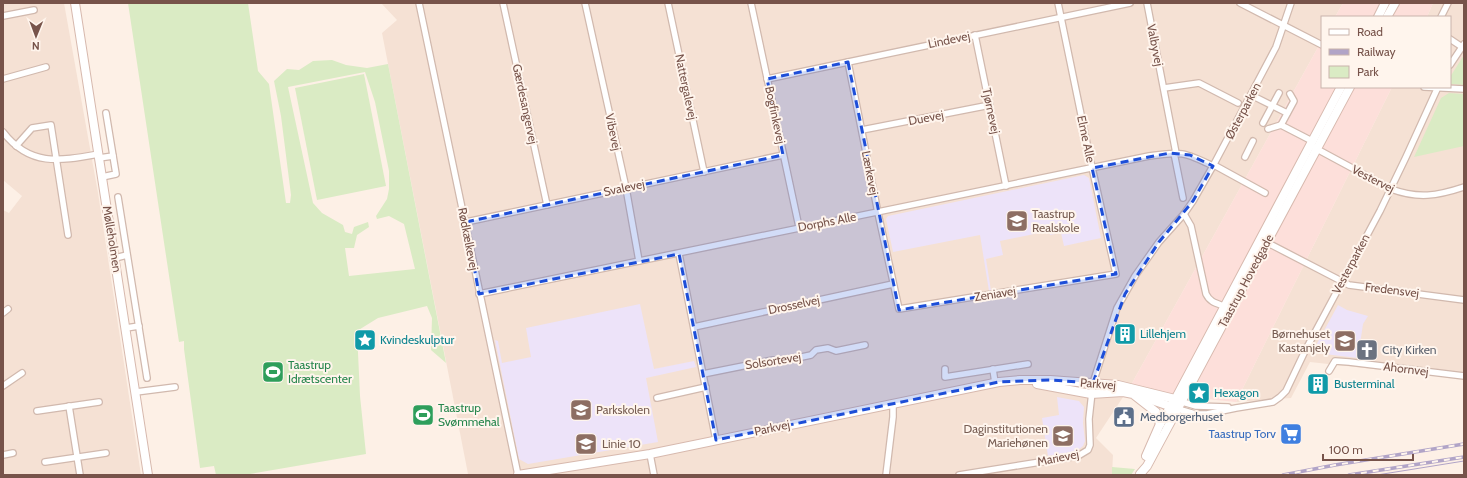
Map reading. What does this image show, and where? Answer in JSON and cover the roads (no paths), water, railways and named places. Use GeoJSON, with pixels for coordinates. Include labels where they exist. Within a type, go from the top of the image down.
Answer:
{"type":"FeatureCollection","features":[{"type":"Feature","properties":{"kind":"street","name":"Mølleholmen"},"geometry":{"type":"LineString","coordinates":[[75,3],[148,475]]}},
{"type":"Feature","properties":{"kind":"street","name":"Rødkælkevej"},"geometry":{"type":"LineString","coordinates":[[420,3],[454,175],[466,222],[479,294],[518,475]]}},
{"type":"Feature","properties":{"kind":"street","name":"Gærdesangervej"},"geometry":{"type":"LineString","coordinates":[[503,3],[546,205]]}},
{"type":"Feature","properties":{"kind":"street","name":"Vibevej"},"geometry":{"type":"LineString","coordinates":[[585,3],[626,188],[639,261]]}},
{"type":"Feature","properties":{"kind":"street","name":"Nattergalevej"},"geometry":{"type":"LineString","coordinates":[[668,3],[704,172]]}},
{"type":"Feature","properties":{"kind":"street","name":"Bogfinkevej"},"geometry":{"type":"LineString","coordinates":[[751,3],[799,227]]}},
{"type":"Feature","properties":{"kind":"street","name":"Elme Alle"},"geometry":{"type":"LineString","coordinates":[[1058,3],[1092,168],[1116,274]]}},
{"type":"Feature","properties":{"kind":"street","name":"Lindevej"},"geometry":{"type":"LineString","coordinates":[[767,78],[1130,3]]}},
{"type":"Feature","properties":{"kind":"street","name":"Valbyvej"},"geometry":{"type":"LineString","coordinates":[[1147,3],[1175,153]]}},
{"type":"Feature","properties":{"kind":"street"},"geometry":{"type":"LineString","coordinates":[[1240,3],[1321,44]]}},
{"type":"Feature","properties":{"kind":"street","name":"Østerparken"},"geometry":{"type":"LineString","coordinates":[[1093,383],[1117,308],[1135,276],[1159,242],[1184,214],[1213,166],[1276,47],[1291,3]]}},
{"type":"Feature","properties":{"kind":"street"},"geometry":{"type":"LineString","coordinates":[[1378,16],[1385,3]]}},
{"type":"Feature","properties":{"kind":"street"},"geometry":{"type":"LineString","coordinates":[[1388,16],[1395,3]]}},
{"type":"Feature","properties":{"kind":"street"},"geometry":{"type":"LineString","coordinates":[[1442,16],[1448,3]]}},
{"type":"Feature","properties":{"kind":"street"},"geometry":{"type":"LineString","coordinates":[[3,16],[34,10]]}},
{"type":"Feature","properties":{"kind":"street","name":"Tjørnevej"},"geometry":{"type":"LineString","coordinates":[[975,35],[1006,186]]}},
{"type":"Feature","properties":{"kind":"street"},"geometry":{"type":"LineString","coordinates":[[1451,39],[1463,45],[1451,63]]}},
{"type":"Feature","properties":{"kind":"street","name":"Lærkevej"},"geometry":{"type":"LineString","coordinates":[[848,62],[893,284]]}},
{"type":"Feature","properties":{"kind":"street"},"geometry":{"type":"LineString","coordinates":[[3,79],[46,67]]}},
{"type":"Feature","properties":{"kind":"street"},"geometry":{"type":"LineString","coordinates":[[1164,88],[1197,82],[1238,103]]}},
{"type":"Feature","properties":{"kind":"street","name":"Taastrup Hovedgade"},"geometry":{"type":"LineString","coordinates":[[1140,474],[1160,424],[1176,404],[1313,145],[1341,88]]}},
{"type":"Feature","properties":{"kind":"street","name":"Taastrup Hovedgade"},"geometry":{"type":"LineString","coordinates":[[1313,145],[1349,88]]}},
{"type":"Feature","properties":{"kind":"street","name":"Vesterparken"},"geometry":{"type":"LineString","coordinates":[[1176,404],[1190,414],[1200,415],[1273,402],[1286,391],[1305,351],[1391,189],[1437,88]]}},
{"type":"Feature","properties":{"kind":"street"},"geometry":{"type":"LineString","coordinates":[[1450,88],[1464,89]]}},
{"type":"Feature","properties":{"kind":"street"},"geometry":{"type":"LineString","coordinates":[[1263,123],[1279,93]]}},
{"type":"Feature","properties":{"kind":"street"},"geometry":{"type":"LineString","coordinates":[[1268,129],[1281,125],[1294,101],[1290,94]]}},
{"type":"Feature","properties":{"kind":"street"},"geometry":{"type":"LineString","coordinates":[[1251,95],[1287,113]]}},
{"type":"Feature","properties":{"kind":"street","name":"Duevej"},"geometry":{"type":"LineString","coordinates":[[862,130],[990,105]]}},
{"type":"Feature","properties":{"kind":"street"},"geometry":{"type":"LineString","coordinates":[[102,176],[116,174],[106,113]]}},
{"type":"Feature","properties":{"kind":"street"},"geometry":{"type":"LineString","coordinates":[[16,146],[32,128],[51,125],[68,235]]}},
{"type":"Feature","properties":{"kind":"street","name":"Vestervej"},"geometry":{"type":"LineString","coordinates":[[1281,125],[1391,189],[1410,195],[1431,196],[1464,187]]}},
{"type":"Feature","properties":{"kind":"street"},"geometry":{"type":"LineString","coordinates":[[3,132],[16,146],[38,157],[57,160],[113,156]]}},
{"type":"Feature","properties":{"kind":"street"},"geometry":{"type":"LineString","coordinates":[[1245,157],[1253,141]]}},
{"type":"Feature","properties":{"kind":"street"},"geometry":{"type":"LineString","coordinates":[[1175,153],[1183,198]]}},
{"type":"Feature","properties":{"kind":"street","name":"Dorphs Alle"},"geometry":{"type":"LineString","coordinates":[[479,294],[1149,156],[1175,153],[1193,156],[1265,193]]}},
{"type":"Feature","properties":{"kind":"street","name":"Svalevej"},"geometry":{"type":"LineString","coordinates":[[466,222],[783,154]]}},
{"type":"Feature","properties":{"kind":"street"},"geometry":{"type":"LineString","coordinates":[[118,197],[147,378]]}},
{"type":"Feature","properties":{"kind":"street"},"geometry":{"type":"LineString","coordinates":[[1184,214],[1191,226],[1206,294],[1209,300],[1224,306]]}},
{"type":"Feature","properties":{"kind":"street","name":"Taastrup Hovedgade"},"geometry":{"type":"LineString","coordinates":[[1140,474],[1147,466],[1224,306],[1263,240]]}},
{"type":"Feature","properties":{"kind":"street","name":"Fredensvej"},"geometry":{"type":"LineString","coordinates":[[1263,240],[1342,282],[1354,286],[1464,300]]}},
{"type":"Feature","properties":{"kind":"street"},"geometry":{"type":"LineString","coordinates":[[679,254],[716,440]]}},
{"type":"Feature","properties":{"kind":"street"},"geometry":{"type":"LineString","coordinates":[[115,258],[127,255]]}},
{"type":"Feature","properties":{"kind":"street","name":"Zeniavej"},"geometry":{"type":"LineString","coordinates":[[893,284],[899,308],[901,310],[1116,274]]}},
{"type":"Feature","properties":{"kind":"street","name":"Drosselvej"},"geometry":{"type":"LineString","coordinates":[[694,327],[893,284]]}},
{"type":"Feature","properties":{"kind":"street"},"geometry":{"type":"LineString","coordinates":[[3,313],[8,309]]}},
{"type":"Feature","properties":{"kind":"street"},"geometry":{"type":"LineString","coordinates":[[126,328],[139,326]]}},
{"type":"Feature","properties":{"kind":"street","name":"Solsortevej"},"geometry":{"type":"LineString","coordinates":[[703,374],[773,360],[783,361],[811,355],[816,350],[828,348],[836,350],[865,345]]}},
{"type":"Feature","properties":{"kind":"street","name":"Ahornvej"},"geometry":{"type":"LineString","coordinates":[[1329,371],[1335,361],[1464,376]]}},
{"type":"Feature","properties":{"kind":"street"},"geometry":{"type":"LineString","coordinates":[[945,369],[945,377],[1028,364]]}},
{"type":"Feature","properties":{"kind":"street"},"geometry":{"type":"LineString","coordinates":[[993,369],[996,383]]}},
{"type":"Feature","properties":{"kind":"street"},"geometry":{"type":"LineString","coordinates":[[3,386],[22,373]]}},
{"type":"Feature","properties":{"kind":"street","name":"Parkvej"},"geometry":{"type":"LineString","coordinates":[[518,475],[650,454],[999,382],[1035,380],[1118,385],[1176,404]]}},
{"type":"Feature","properties":{"kind":"street","name":"Parkvej"},"geometry":{"type":"LineString","coordinates":[[996,383],[1034,384],[1091,394],[1124,392],[1176,404]]}},
{"type":"Feature","properties":{"kind":"street","name":"Marievej"},"geometry":{"type":"LineString","coordinates":[[959,475],[1083,454],[1088,450],[1090,445],[1089,419],[1093,383]]}},
{"type":"Feature","properties":{"kind":"street"},"geometry":{"type":"LineString","coordinates":[[136,392],[175,387]]}},
{"type":"Feature","properties":{"kind":"street"},"geometry":{"type":"LineString","coordinates":[[657,398],[706,387]]}},
{"type":"Feature","properties":{"kind":"street","name":"Parkvej"},"geometry":{"type":"LineString","coordinates":[[1133,394],[1156,412],[1160,424]]}},
{"type":"Feature","properties":{"kind":"street"},"geometry":{"type":"LineString","coordinates":[[37,411],[99,402]]}},
{"type":"Feature","properties":{"kind":"street"},"geometry":{"type":"LineString","coordinates":[[886,475],[893,416],[893,403]]}},
{"type":"Feature","properties":{"kind":"street","name":"Vesterparken"},"geometry":{"type":"LineString","coordinates":[[1176,404],[1236,408]]}},
{"type":"Feature","properties":{"kind":"street"},"geometry":{"type":"LineString","coordinates":[[69,406],[80,475]]}},
{"type":"Feature","properties":{"kind":"street"},"geometry":{"type":"LineString","coordinates":[[45,462],[106,453]]}},
{"type":"Feature","properties":{"kind":"street"},"geometry":{"type":"LineString","coordinates":[[3,455],[13,454]]}},
{"type":"Feature","properties":{"kind":"street"},"geometry":{"type":"LineString","coordinates":[[650,454],[654,475]]}},
{"type":"Feature","properties":{"kind":"tram line"},"geometry":{"type":"LineString","coordinates":[[1377,475],[1464,461]]}},
{"type":"Feature","properties":{"kind":"railway"},"geometry":{"type":"LineString","coordinates":[[1283,475],[1464,444]]}},
{"type":"Feature","properties":{"kind":"railway"},"geometry":{"type":"LineString","coordinates":[[1349,475],[1464,457]]}},
{"type":"Feature","properties":{"kind":"place","name":"Taastrup Realskole"},"geometry":{"type":"Point","coordinates":[1017,221]}},
{"type":"Feature","properties":{"kind":"place","name":"Lillehjem"},"geometry":{"type":"Point","coordinates":[1125,334]}},
{"type":"Feature","properties":{"kind":"place","name":"Kvindeskulptur"},"geometry":{"type":"Point","coordinates":[365,340]}},
{"type":"Feature","properties":{"kind":"place","name":"Børnehuset Kastanjely"},"geometry":{"type":"Point","coordinates":[1345,341]}},
{"type":"Feature","properties":{"kind":"place","name":"City Kirken"},"geometry":{"type":"Point","coordinates":[1367,350]}},
{"type":"Feature","properties":{"kind":"place","name":"Taastrup Idrætscenter"},"geometry":{"type":"Point","coordinates":[273,372]}},
{"type":"Feature","properties":{"kind":"place","name":"Busterminal"},"geometry":{"type":"Point","coordinates":[1318,384]}},
{"type":"Feature","properties":{"kind":"place","name":"Hexagon"},"geometry":{"type":"Point","coordinates":[1199,393]}},
{"type":"Feature","properties":{"kind":"place","name":"Parkskolen"},"geometry":{"type":"Point","coordinates":[581,410]}},
{"type":"Feature","properties":{"kind":"place","name":"Taastrup Svømmehal"},"geometry":{"type":"Point","coordinates":[423,415]}},
{"type":"Feature","properties":{"kind":"place","name":"Medborgerhuset"},"geometry":{"type":"Point","coordinates":[1124,417]}},
{"type":"Feature","properties":{"kind":"place","name":"Taastrup Torv"},"geometry":{"type":"Point","coordinates":[1291,434]}},
{"type":"Feature","properties":{"kind":"place","name":"Daginstitutionen Mariehønen"},"geometry":{"type":"Point","coordinates":[1063,436]}},
{"type":"Feature","properties":{"kind":"place","name":"Linie 10"},"geometry":{"type":"Point","coordinates":[586,444]}}]}
